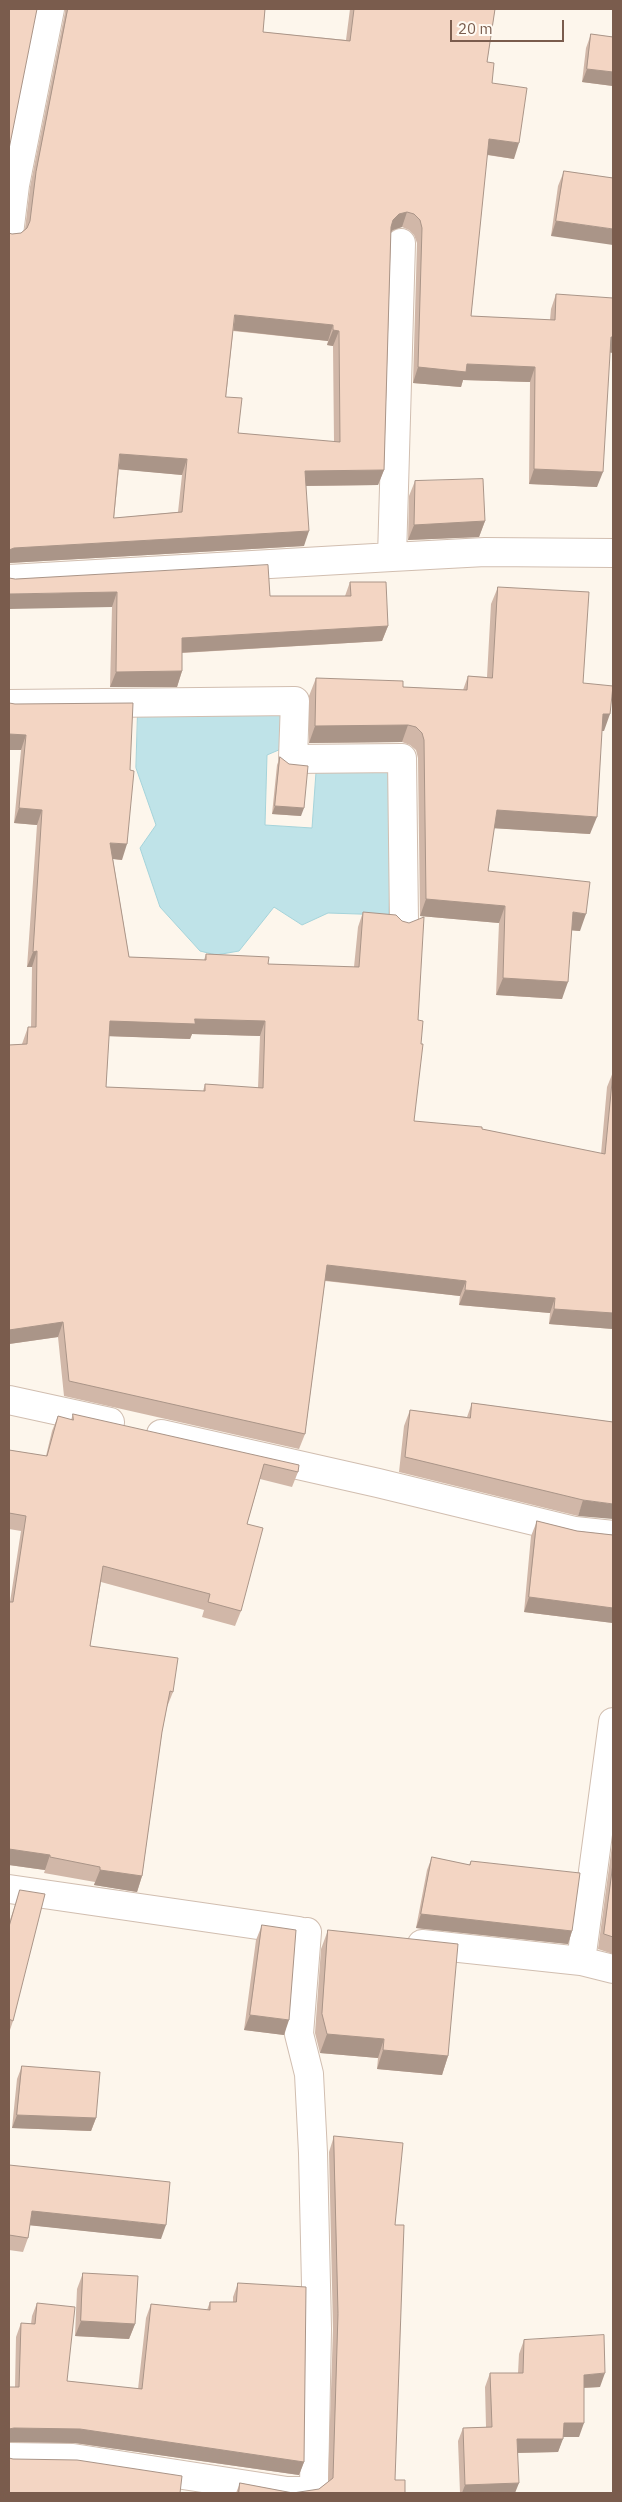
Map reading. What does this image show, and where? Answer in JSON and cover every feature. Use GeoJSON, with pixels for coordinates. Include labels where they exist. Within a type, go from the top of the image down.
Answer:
{"type":"FeatureCollection","features":[{"type":"Feature","properties":{"kind":"street"},"geometry":{"type":"LineString","coordinates":[[9,234],[15,185],[50,9]]}},
{"type":"Feature","properties":{"kind":"street"},"geometry":{"type":"LineString","coordinates":[[392,557],[401,243]]}},
{"type":"Feature","properties":{"kind":"street"},"geometry":{"type":"LineString","coordinates":[[9,578],[485,552],[613,553]]}},
{"type":"Feature","properties":{"kind":"street"},"geometry":{"type":"LineString","coordinates":[[9,704],[295,701],[293,759],[402,758],[404,923]]}},
{"type":"Feature","properties":{"kind":"street"},"geometry":{"type":"LineString","coordinates":[[9,1400],[369,1480],[575,1531],[613,1535]]}},
{"type":"Feature","properties":{"kind":"street"},"geometry":{"type":"LineString","coordinates":[[581,1961],[613,1722]]}},
{"type":"Feature","properties":{"kind":"street"},"geometry":{"type":"LineString","coordinates":[[9,1889],[336,1935]]}},
{"type":"Feature","properties":{"kind":"street"},"geometry":{"type":"LineString","coordinates":[[9,2457],[73,2458],[287,2492],[306,2491],[314,2486],[317,2329],[313,2153],[309,2074],[299,2034],[307,1932]]}},
{"type":"Feature","properties":{"kind":"street"},"geometry":{"type":"LineString","coordinates":[[395,1941],[581,1961],[613,1968]]}},
{"type":"Feature","properties":{"kind":"water"},"geometry":{"type":"Polygon","coordinates":[[[138,710],[284,712],[281,749],[267,755],[265,825],[312,828],[316,772],[393,772],[389,915],[328,913],[302,925],[274,907],[239,951],[216,955],[200,951],[160,907],[140,848],[156,825],[136,768],[138,710]]]}},
{"type":"Feature","properties":{"kind":"building"},"geometry":{"type":"Polygon","coordinates":[[[9,9],[37,9],[9,149],[9,9]]]}},
{"type":"Feature","properties":{"kind":"building"},"geometry":{"type":"Polygon","coordinates":[[[68,9],[265,9],[263,32],[350,41],[354,9],[495,9],[487,62],[494,63],[492,83],[527,88],[519,143],[489,139],[471,316],[555,320],[556,294],[613,298],[613,337],[611,337],[603,472],[534,469],[535,367],[467,364],[466,372],[418,367],[422,228],[420,220],[414,214],[407,212],[399,214],[393,220],[391,227],[384,470],[305,471],[309,531],[14,548],[9,550],[9,233],[21,233],[27,228],[30,221],[36,172],[68,9]],[[235,315],[226,397],[242,398],[238,433],[340,442],[339,331],[333,330],[333,325],[235,315]],[[120,454],[114,518],[182,512],[187,459],[120,454]]]}},
{"type":"Feature","properties":{"kind":"building"},"geometry":{"type":"Polygon","coordinates":[[[591,34],[613,37],[613,72],[587,69],[591,34]]]}},
{"type":"Feature","properties":{"kind":"building"},"geometry":{"type":"Polygon","coordinates":[[[564,171],[613,178],[613,229],[556,221],[564,171]]]}},
{"type":"Feature","properties":{"kind":"building"},"geometry":{"type":"Polygon","coordinates":[[[483,479],[485,521],[414,525],[415,481],[483,479]]]}},
{"type":"Feature","properties":{"kind":"building"},"geometry":{"type":"Polygon","coordinates":[[[268,565],[270,596],[351,596],[350,582],[386,582],[388,626],[182,638],[182,671],[116,672],[117,592],[9,594],[9,578],[268,565]]]}},
{"type":"Feature","properties":{"kind":"building"},"geometry":{"type":"Polygon","coordinates":[[[498,587],[589,592],[583,683],[613,686],[610,714],[603,714],[597,817],[497,810],[488,871],[590,882],[586,914],[573,912],[568,982],[503,978],[505,906],[426,899],[424,740],[422,733],[416,727],[408,725],[315,726],[316,678],[403,681],[403,687],[467,690],[468,676],[492,678],[498,587]]]}},
{"type":"Feature","properties":{"kind":"building"},"geometry":{"type":"Polygon","coordinates":[[[9,703],[133,703],[130,770],[134,771],[127,844],[110,843],[129,957],[206,960],[206,954],[269,957],[268,964],[359,967],[363,912],[396,915],[402,921],[409,923],[424,917],[418,1020],[423,1021],[421,1044],[423,1044],[414,1121],[482,1127],[482,1129],[605,1154],[613,1072],[613,1313],[554,1309],[555,1298],[465,1290],[466,1281],[327,1265],[305,1434],[69,1381],[63,1322],[9,1330],[9,1045],[27,1044],[28,1027],[36,1027],[37,951],[33,952],[42,810],[19,808],[26,735],[9,734],[9,703]],[[195,1019],[195,1024],[110,1021],[106,1087],[205,1091],[205,1084],[263,1088],[265,1021],[195,1019]]]}},
{"type":"Feature","properties":{"kind":"building"},"geometry":{"type":"Polygon","coordinates":[[[280,757],[289,764],[308,766],[304,808],[275,806],[280,757]]]}},
{"type":"Feature","properties":{"kind":"building"},"geometry":{"type":"Polygon","coordinates":[[[472,1403],[613,1422],[613,1504],[583,1500],[405,1457],[410,1410],[470,1418],[472,1403]]]}},
{"type":"Feature","properties":{"kind":"building"},"geometry":{"type":"Polygon","coordinates":[[[73,1414],[299,1465],[298,1472],[264,1464],[247,1524],[263,1528],[241,1611],[208,1602],[210,1594],[103,1566],[90,1646],[178,1658],[173,1692],[170,1691],[162,1732],[142,1876],[100,1870],[100,1867],[50,1857],[50,1855],[9,1849],[9,1602],[13,1602],[26,1516],[9,1513],[9,1450],[47,1456],[58,1416],[73,1420],[73,1414]]]}},
{"type":"Feature","properties":{"kind":"building"},"geometry":{"type":"Polygon","coordinates":[[[537,1521],[577,1531],[613,1535],[613,1608],[529,1597],[537,1521]]]}},
{"type":"Feature","properties":{"kind":"building"},"geometry":{"type":"Polygon","coordinates":[[[432,1857],[470,1865],[471,1861],[580,1873],[572,1931],[421,1914],[432,1857]]]}},
{"type":"Feature","properties":{"kind":"building"},"geometry":{"type":"Polygon","coordinates":[[[613,1864],[613,1937],[604,1934],[613,1864]]]}},
{"type":"Feature","properties":{"kind":"building"},"geometry":{"type":"Polygon","coordinates":[[[20,1890],[45,1894],[13,2021],[9,2019],[9,1927],[20,1890]]]}},
{"type":"Feature","properties":{"kind":"building"},"geometry":{"type":"Polygon","coordinates":[[[262,1925],[296,1930],[289,2020],[250,2015],[262,1925]]]}},
{"type":"Feature","properties":{"kind":"building"},"geometry":{"type":"Polygon","coordinates":[[[328,1930],[458,1944],[448,2056],[383,2050],[384,2039],[327,2034],[322,2014],[328,1930]]]}},
{"type":"Feature","properties":{"kind":"building"},"geometry":{"type":"Polygon","coordinates":[[[22,2066],[100,2072],[96,2118],[17,2115],[22,2066]]]}},
{"type":"Feature","properties":{"kind":"building"},"geometry":{"type":"Polygon","coordinates":[[[334,2136],[403,2143],[395,2225],[404,2225],[395,2480],[405,2480],[405,2493],[293,2493],[319,2489],[333,2478],[338,2314],[334,2136]]]}},
{"type":"Feature","properties":{"kind":"building"},"geometry":{"type":"Polygon","coordinates":[[[9,2165],[170,2182],[166,2225],[32,2211],[28,2238],[9,2235],[9,2165]]]}},
{"type":"Feature","properties":{"kind":"building"},"geometry":{"type":"Polygon","coordinates":[[[83,2273],[138,2276],[135,2324],[81,2321],[83,2273]]]}},
{"type":"Feature","properties":{"kind":"building"},"geometry":{"type":"Polygon","coordinates":[[[238,2283],[306,2287],[304,2462],[80,2429],[9,2429],[9,2387],[19,2387],[21,2323],[35,2324],[37,2303],[75,2307],[67,2381],[142,2389],[151,2304],[210,2310],[210,2302],[236,2302],[238,2283]]]}},
{"type":"Feature","properties":{"kind":"building"},"geometry":{"type":"Polygon","coordinates":[[[604,2335],[605,2373],[584,2375],[584,2423],[564,2423],[563,2439],[517,2439],[519,2483],[465,2485],[463,2428],[492,2427],[490,2373],[523,2373],[524,2340],[604,2335]]]}},
{"type":"Feature","properties":{"kind":"building"},"geometry":{"type":"Polygon","coordinates":[[[9,2458],[77,2460],[182,2476],[180,2493],[9,2493],[9,2458]]]}},
{"type":"Feature","properties":{"kind":"building"},"geometry":{"type":"Polygon","coordinates":[[[240,2483],[293,2493],[239,2493],[240,2483]]]}}]}
